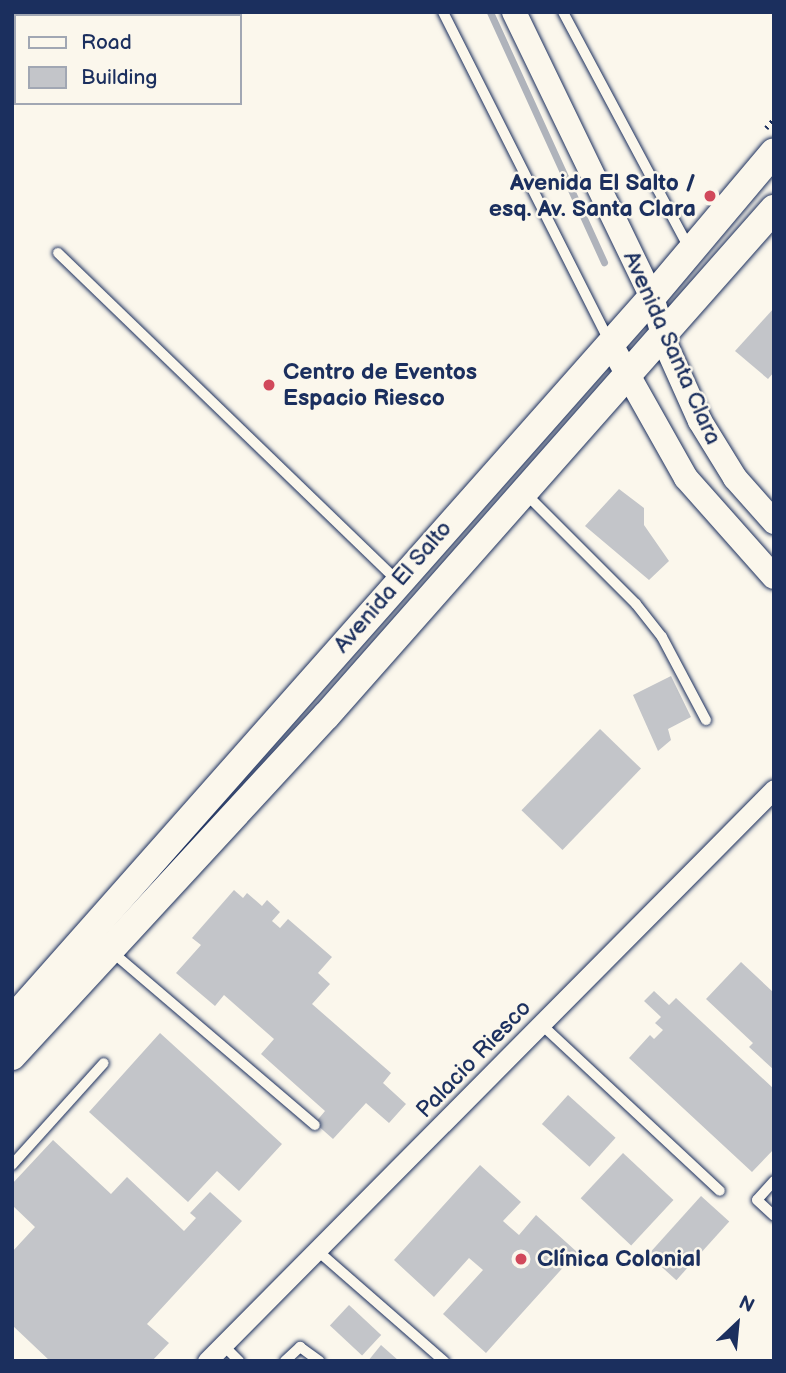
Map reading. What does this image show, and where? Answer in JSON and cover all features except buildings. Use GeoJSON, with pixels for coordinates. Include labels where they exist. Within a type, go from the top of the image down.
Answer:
{"type":"FeatureCollection","features":[{"type":"Feature","properties":{"kind":"main road","name":"Avenida El Salto"},"geometry":{"type":"LineString","coordinates":[[12,1020],[652,297],[774,152]]}},
{"type":"Feature","properties":{"kind":"main road","name":"Avenida El Salto"},"geometry":{"type":"LineString","coordinates":[[12,1056],[108,948],[326,716],[522,491],[774,209]]}},
{"type":"Feature","properties":{"kind":"street","name":"Avenida Santa Clara"},"geometry":{"type":"LineString","coordinates":[[514,12],[652,297],[663,335],[720,456],[774,522]]}},
{"type":"Feature","properties":{"kind":"street","name":"Avenida Santa Clara"},"geometry":{"type":"LineString","coordinates":[[610,343],[701,499],[774,577]]}},
{"type":"Feature","properties":{"kind":"street","name":"Palacio Riesco"},"geometry":{"type":"LineString","coordinates":[[207,1361],[319,1252],[774,789]]}},
{"type":"Feature","properties":{"kind":"lane"},"geometry":{"type":"LineString","coordinates":[[443,12],[610,343]]}},
{"type":"Feature","properties":{"kind":"lane"},"geometry":{"type":"LineString","coordinates":[[563,12],[690,251]]}},
{"type":"Feature","properties":{"kind":"lane"},"geometry":{"type":"LineString","coordinates":[[58,253],[398,581]]}},
{"type":"Feature","properties":{"kind":"lane"},"geometry":{"type":"LineString","coordinates":[[522,491],[636,604],[662,636],[706,720]]}},
{"type":"Feature","properties":{"kind":"lane"},"geometry":{"type":"LineString","coordinates":[[108,948],[314,1125]]}},
{"type":"Feature","properties":{"kind":"lane"},"geometry":{"type":"LineString","coordinates":[[542,1025],[720,1191]]}},
{"type":"Feature","properties":{"kind":"lane"},"geometry":{"type":"LineString","coordinates":[[12,1165],[104,1063]]}},
{"type":"Feature","properties":{"kind":"lane"},"geometry":{"type":"LineString","coordinates":[[774,1181],[757,1200],[774,1216]]}},
{"type":"Feature","properties":{"kind":"lane"},"geometry":{"type":"LineString","coordinates":[[319,1252],[444,1361]]}},
{"type":"Feature","properties":{"kind":"lane"},"geometry":{"type":"LineString","coordinates":[[223,1345],[239,1361]]}},
{"type":"Feature","properties":{"kind":"lane"},"geometry":{"type":"LineString","coordinates":[[285,1361],[300,1348],[319,1361]]}},
{"type":"Feature","properties":{"kind":"waterway"},"geometry":{"type":"LineString","coordinates":[[490,12],[604,262]]}},
{"type":"Feature","properties":{"kind":"place","name":"Avenida El Salto / esq. Av. Santa Clara"},"geometry":{"type":"Point","coordinates":[710,196]}},
{"type":"Feature","properties":{"kind":"place","name":"Centro de Eventos Espacio Riesco"},"geometry":{"type":"Point","coordinates":[269,385]}},
{"type":"Feature","properties":{"kind":"place","name":"Clínica Colonial"},"geometry":{"type":"Point","coordinates":[521,1259]}}]}
